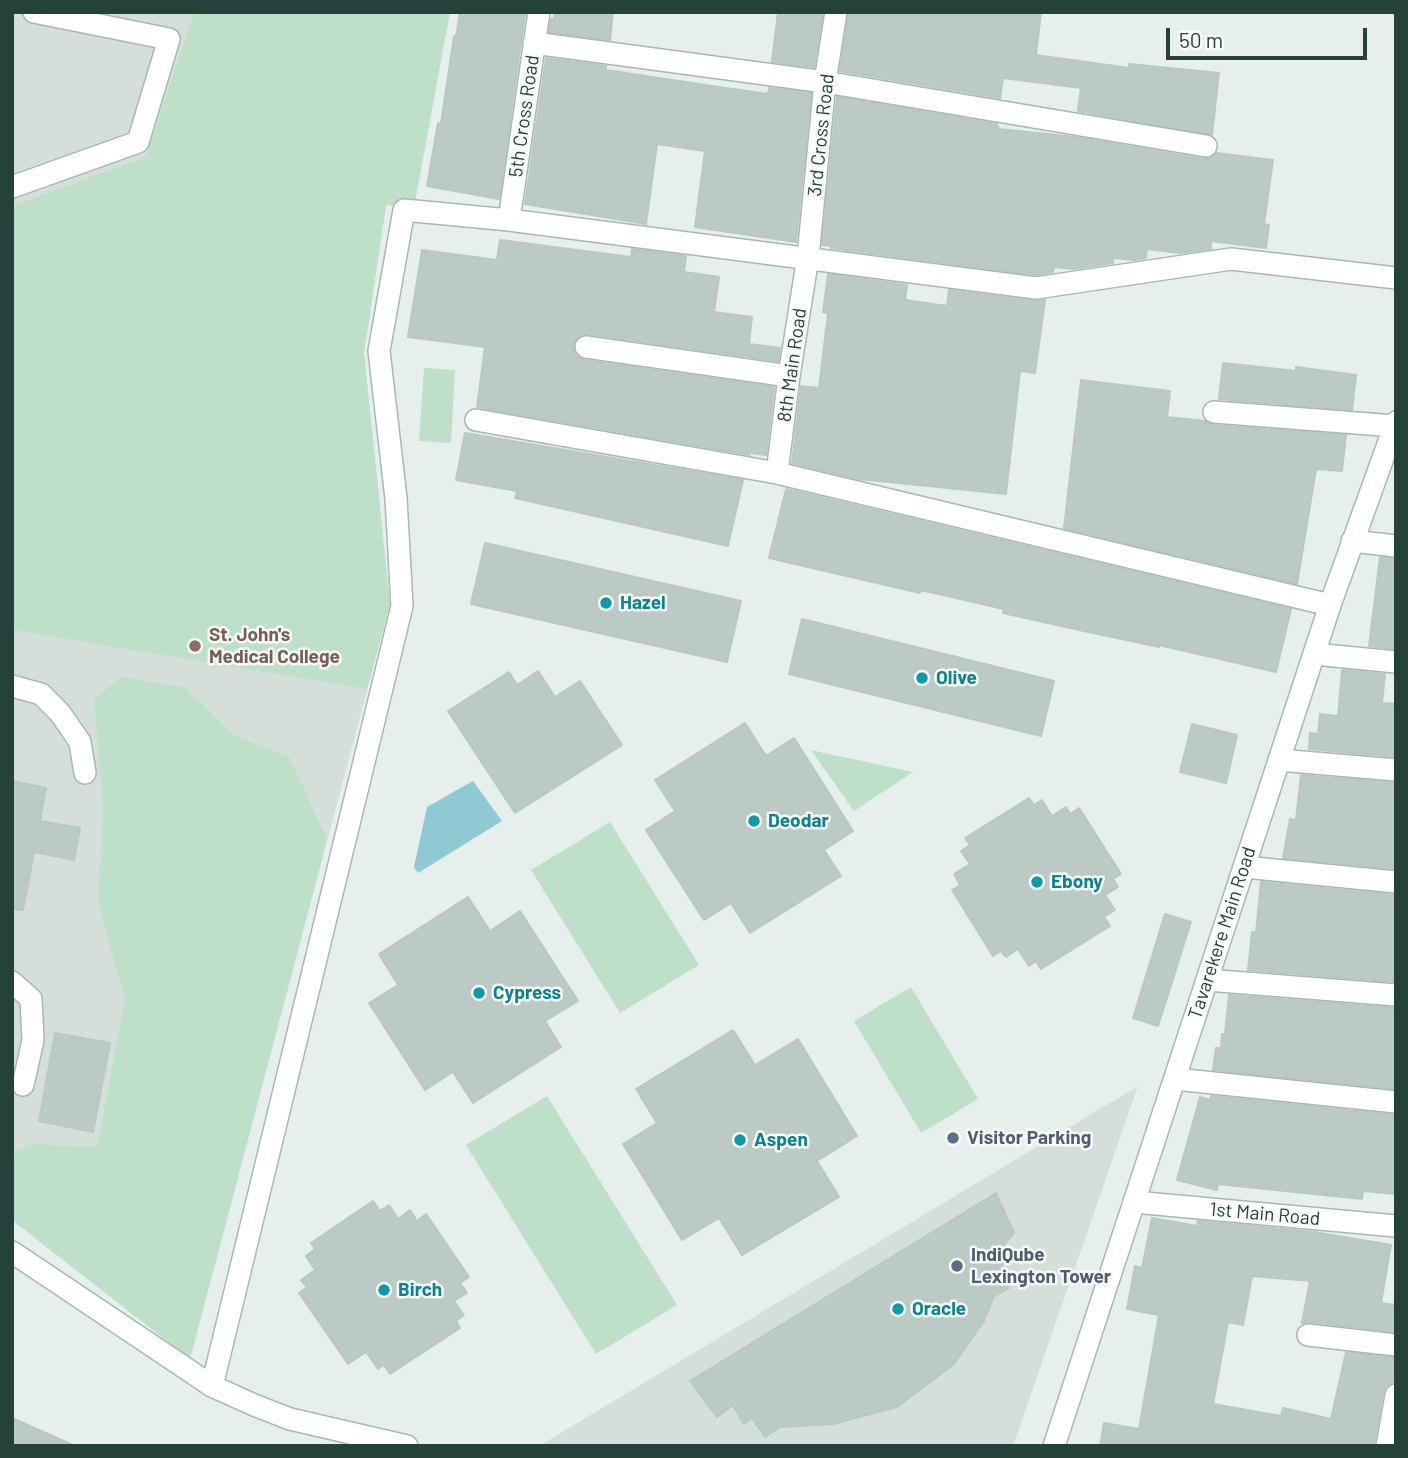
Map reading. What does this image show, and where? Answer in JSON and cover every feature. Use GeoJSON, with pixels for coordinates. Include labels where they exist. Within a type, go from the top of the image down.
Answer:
{"type":"FeatureCollection","features":[{"type":"Feature","properties":{"kind":"street"},"geometry":{"type":"LineString","coordinates":[[12,187],[138,142],[169,39],[34,12]]}},
{"type":"Feature","properties":{"kind":"street","name":"5th Cross Road"},"geometry":{"type":"LineString","coordinates":[[509,220],[539,12]]}},
{"type":"Feature","properties":{"kind":"street","name":"3rd Cross Road"},"geometry":{"type":"LineString","coordinates":[[808,257],[825,82],[836,12]]}},
{"type":"Feature","properties":{"kind":"street"},"geometry":{"type":"LineString","coordinates":[[534,43],[825,82],[1206,146]]}},
{"type":"Feature","properties":{"kind":"street"},"geometry":{"type":"LineString","coordinates":[[212,1386],[402,606],[396,498],[379,351],[404,210],[509,220],[1035,288],[1231,259],[1396,278]]}},
{"type":"Feature","properties":{"kind":"street","name":"8th Main Road"},"geometry":{"type":"LineString","coordinates":[[776,474],[808,257]]}},
{"type":"Feature","properties":{"kind":"street"},"geometry":{"type":"LineString","coordinates":[[586,347],[789,376]]}},
{"type":"Feature","properties":{"kind":"street"},"geometry":{"type":"LineString","coordinates":[[1214,412],[1395,424]]}},
{"type":"Feature","properties":{"kind":"street"},"geometry":{"type":"LineString","coordinates":[[476,419],[776,474],[1330,605]]}},
{"type":"Feature","properties":{"kind":"street","name":"Tavarekere Main Road"},"geometry":{"type":"LineString","coordinates":[[1054,1446],[1330,605],[1395,424]]}},
{"type":"Feature","properties":{"kind":"street"},"geometry":{"type":"LineString","coordinates":[[1352,541],[1396,546]]}},
{"type":"Feature","properties":{"kind":"street"},"geometry":{"type":"LineString","coordinates":[[1314,654],[1396,662]]}},
{"type":"Feature","properties":{"kind":"street"},"geometry":{"type":"LineString","coordinates":[[12,686],[41,694],[60,713],[80,742],[85,773]]}},
{"type":"Feature","properties":{"kind":"street"},"geometry":{"type":"LineString","coordinates":[[1279,760],[1396,770]]}},
{"type":"Feature","properties":{"kind":"street"},"geometry":{"type":"LineString","coordinates":[[1244,867],[1396,882]]}},
{"type":"Feature","properties":{"kind":"street"},"geometry":{"type":"LineString","coordinates":[[1207,980],[1396,995]]}},
{"type":"Feature","properties":{"kind":"street"},"geometry":{"type":"LineString","coordinates":[[12,982],[31,999],[33,1040],[23,1085]]}},
{"type":"Feature","properties":{"kind":"street"},"geometry":{"type":"LineString","coordinates":[[1175,1079],[1396,1102]]}},
{"type":"Feature","properties":{"kind":"street","name":"1st Main Road"},"geometry":{"type":"LineString","coordinates":[[1134,1202],[1396,1226]]}},
{"type":"Feature","properties":{"kind":"street"},"geometry":{"type":"LineString","coordinates":[[12,1252],[212,1386],[290,1419],[407,1446]]}},
{"type":"Feature","properties":{"kind":"street"},"geometry":{"type":"LineString","coordinates":[[1308,1335],[1396,1345]]}},
{"type":"Feature","properties":{"kind":"street"},"geometry":{"type":"LineString","coordinates":[[1387,1446],[1396,1395]]}},
{"type":"Feature","properties":{"kind":"shaded area","name":"St. John's Medical College"},"geometry":{"type":"Polygon","coordinates":[[[12,12],[450,12],[386,205],[364,353],[390,604],[190,1359],[12,1220],[12,12]]]}},
{"type":"Feature","properties":{"kind":"shaded area","name":"IndiQube Lexington Tower"},"geometry":{"type":"Polygon","coordinates":[[[1138,1086],[1013,1446],[539,1446],[1138,1086]]]}},
{"type":"Feature","properties":{"kind":"green space"},"geometry":{"type":"Polygon","coordinates":[[[194,12],[450,12],[414,208],[386,205],[364,353],[390,604],[367,689],[12,630],[12,206],[146,157],[194,12]]]}},
{"type":"Feature","properties":{"kind":"green space"},"geometry":{"type":"Polygon","coordinates":[[[424,368],[455,370],[451,443],[419,441],[424,368]]]}},
{"type":"Feature","properties":{"kind":"green space"},"geometry":{"type":"Polygon","coordinates":[[[121,677],[184,687],[234,735],[289,757],[327,839],[190,1359],[12,1220],[12,1154],[30,1144],[97,1147],[125,1000],[98,902],[103,806],[94,700],[121,677]]]}},
{"type":"Feature","properties":{"kind":"green space"},"geometry":{"type":"Polygon","coordinates":[[[811,750],[913,772],[854,811],[811,750]]]}},
{"type":"Feature","properties":{"kind":"green space"},"geometry":{"type":"Polygon","coordinates":[[[610,822],[699,965],[620,1013],[531,870],[610,822]]]}},
{"type":"Feature","properties":{"kind":"green space"},"geometry":{"type":"Polygon","coordinates":[[[911,987],[978,1099],[921,1133],[854,1021],[911,987]]]}},
{"type":"Feature","properties":{"kind":"green space"},"geometry":{"type":"Polygon","coordinates":[[[547,1096],[677,1305],[596,1354],[466,1145],[547,1096]]]}},
{"type":"Feature","properties":{"kind":"water"},"geometry":{"type":"Polygon","coordinates":[[[473,781],[502,821],[418,873],[414,867],[427,807],[473,781]]]}},
{"type":"Feature","properties":{"kind":"building"},"geometry":{"type":"Polygon","coordinates":[[[460,12],[525,14],[499,199],[427,186],[438,123],[441,124],[460,12]]]}},
{"type":"Feature","properties":{"kind":"building"},"geometry":{"type":"Polygon","coordinates":[[[555,12],[613,12],[610,40],[549,32],[555,12]]]}},
{"type":"Feature","properties":{"kind":"building"},"geometry":{"type":"Polygon","coordinates":[[[778,12],[823,12],[814,67],[772,62],[778,12]]]}},
{"type":"Feature","properties":{"kind":"building"},"geometry":{"type":"Polygon","coordinates":[[[849,12],[1041,12],[1036,55],[1129,68],[1129,64],[1219,73],[1212,135],[1078,111],[1081,88],[1003,78],[1000,98],[840,71],[849,12]]]}},
{"type":"Feature","properties":{"kind":"building"},"geometry":{"type":"Polygon","coordinates":[[[546,58],[606,66],[606,70],[768,94],[769,88],[811,93],[796,242],[695,227],[705,151],[657,144],[646,224],[525,204],[546,58]]]}},
{"type":"Feature","properties":{"kind":"building"},"geometry":{"type":"Polygon","coordinates":[[[837,97],[997,124],[999,129],[1075,137],[1204,159],[1217,153],[1273,160],[1264,224],[1269,225],[1266,248],[1211,241],[1211,249],[1180,253],[1147,249],[1146,258],[1113,258],[1113,263],[1074,269],[1054,267],[1053,272],[1036,275],[822,245],[837,97]]]}},
{"type":"Feature","properties":{"kind":"building"},"geometry":{"type":"Polygon","coordinates":[[[500,240],[631,257],[632,249],[686,256],[684,272],[719,277],[714,312],[752,317],[749,344],[780,348],[778,361],[588,334],[576,338],[574,351],[577,357],[584,360],[774,387],[766,455],[750,455],[477,407],[485,347],[408,337],[422,250],[497,260],[500,240]]]}},
{"type":"Feature","properties":{"kind":"building"},"geometry":{"type":"Polygon","coordinates":[[[828,274],[907,285],[905,300],[947,306],[949,290],[1034,301],[1045,300],[1035,373],[1020,371],[1006,494],[859,479],[792,463],[801,386],[819,388],[828,313],[823,312],[828,274]]]}},
{"type":"Feature","properties":{"kind":"building"},"geometry":{"type":"Polygon","coordinates":[[[1223,363],[1296,371],[1296,367],[1356,375],[1352,410],[1219,399],[1223,363]]]}},
{"type":"Feature","properties":{"kind":"building"},"geometry":{"type":"Polygon","coordinates":[[[1081,380],[1170,391],[1167,417],[1205,421],[1213,425],[1346,435],[1342,471],[1316,469],[1297,584],[1064,528],[1081,380]]]}},
{"type":"Feature","properties":{"kind":"building"},"geometry":{"type":"Polygon","coordinates":[[[465,433],[743,480],[728,546],[515,498],[517,491],[456,480],[465,433]]]}},
{"type":"Feature","properties":{"kind":"building"},"geometry":{"type":"Polygon","coordinates":[[[786,489],[1291,609],[1276,672],[1003,613],[1004,609],[921,590],[920,593],[769,558],[786,489]]]}},
{"type":"Feature","properties":{"kind":"building","name":"Hazel"},"geometry":{"type":"Polygon","coordinates":[[[485,543],[741,601],[727,662],[471,604],[485,543]]]}},
{"type":"Feature","properties":{"kind":"building"},"geometry":{"type":"Polygon","coordinates":[[[1380,557],[1396,559],[1396,649],[1369,646],[1380,557]]]}},
{"type":"Feature","properties":{"kind":"building","name":"Olive"},"geometry":{"type":"Polygon","coordinates":[[[802,619],[1054,681],[1041,736],[789,674],[802,619]]]}},
{"type":"Feature","properties":{"kind":"building"},"geometry":{"type":"Polygon","coordinates":[[[1342,670],[1385,674],[1382,703],[1396,704],[1396,757],[1309,749],[1310,733],[1318,734],[1320,714],[1338,716],[1342,670]]]}},
{"type":"Feature","properties":{"kind":"building"},"geometry":{"type":"Polygon","coordinates":[[[538,671],[555,697],[580,681],[622,745],[515,813],[448,711],[509,672],[517,685],[538,671]]]}},
{"type":"Feature","properties":{"kind":"building","name":"Deodar"},"geometry":{"type":"Polygon","coordinates":[[[745,723],[766,756],[794,738],[853,831],[824,850],[841,876],[750,933],[731,903],[704,920],[646,830],[675,811],[655,780],[745,723]]]}},
{"type":"Feature","properties":{"kind":"building"},"geometry":{"type":"Polygon","coordinates":[[[1192,724],[1237,735],[1226,783],[1180,772],[1192,724]]]}},
{"type":"Feature","properties":{"kind":"building"},"geometry":{"type":"Polygon","coordinates":[[[1301,775],[1396,783],[1396,869],[1283,858],[1290,819],[1296,820],[1301,775]]]}},
{"type":"Feature","properties":{"kind":"building"},"geometry":{"type":"Polygon","coordinates":[[[12,781],[46,788],[40,821],[80,828],[74,860],[34,852],[23,910],[12,909],[12,781]]]}},
{"type":"Feature","properties":{"kind":"building","name":"Ebony"},"geometry":{"type":"Polygon","coordinates":[[[1029,798],[1034,805],[1042,800],[1052,816],[1066,807],[1070,814],[1079,808],[1121,874],[1113,879],[1118,887],[1105,895],[1115,910],[1104,917],[1110,926],[1041,969],[1036,961],[1029,966],[1018,949],[1006,957],[1001,951],[993,956],[952,890],[960,885],[954,874],[970,864],[961,851],[970,845],[965,838],[1029,798]]]}},
{"type":"Feature","properties":{"kind":"building"},"geometry":{"type":"Polygon","coordinates":[[[1261,882],[1396,895],[1396,982],[1248,970],[1252,932],[1256,933],[1261,882]]]}},
{"type":"Feature","properties":{"kind":"building","name":"Cypress"},"geometry":{"type":"Polygon","coordinates":[[[468,897],[490,931],[520,911],[578,1001],[545,1021],[561,1047],[473,1103],[453,1072],[425,1090],[369,1003],[398,985],[379,954],[468,897]]]}},
{"type":"Feature","properties":{"kind":"building"},"geometry":{"type":"Polygon","coordinates":[[[1165,914],[1191,922],[1158,1026],[1133,1018],[1165,914]]]}},
{"type":"Feature","properties":{"kind":"building"},"geometry":{"type":"Polygon","coordinates":[[[1229,995],[1396,1008],[1396,1089],[1213,1070],[1216,1048],[1221,1048],[1222,1034],[1225,1034],[1229,995]]]}},
{"type":"Feature","properties":{"kind":"building","name":"Aspen"},"geometry":{"type":"Polygon","coordinates":[[[733,1030],[755,1065],[798,1039],[857,1136],[817,1161],[839,1197],[742,1255],[719,1218],[682,1240],[623,1144],[657,1123],[636,1089],[733,1030]]]}},
{"type":"Feature","properties":{"kind":"building"},"geometry":{"type":"Polygon","coordinates":[[[55,1033],[110,1043],[93,1132],[39,1121],[55,1033]]]}},
{"type":"Feature","properties":{"kind":"building"},"geometry":{"type":"Polygon","coordinates":[[[1211,1096],[1396,1115],[1396,1194],[1363,1191],[1362,1199],[1218,1184],[1217,1190],[1177,1180],[1200,1097],[1210,1100],[1211,1096]]]}},
{"type":"Feature","properties":{"kind":"building","name":"Oracle"},"geometry":{"type":"Polygon","coordinates":[[[996,1193],[1014,1233],[1004,1244],[1009,1259],[999,1267],[1009,1288],[994,1296],[984,1321],[953,1365],[897,1407],[833,1424],[780,1427],[765,1437],[752,1418],[744,1424],[733,1405],[717,1417],[690,1381],[996,1193]]]}},
{"type":"Feature","properties":{"kind":"building","name":"Birch"},"geometry":{"type":"Polygon","coordinates":[[[373,1201],[380,1211],[389,1205],[398,1219],[410,1210],[417,1221],[426,1214],[469,1277],[460,1283],[467,1293],[454,1301],[464,1315],[456,1321],[460,1328],[390,1374],[384,1365],[378,1369],[366,1352],[348,1364],[299,1293],[307,1287],[301,1280],[315,1270],[306,1256],[315,1249],[311,1243],[373,1201]]]}},
{"type":"Feature","properties":{"kind":"building"},"geometry":{"type":"Polygon","coordinates":[[[1152,1218],[1197,1226],[1198,1221],[1314,1232],[1391,1245],[1381,1303],[1396,1305],[1396,1332],[1302,1323],[1310,1281],[1252,1276],[1243,1325],[1228,1322],[1213,1404],[1281,1416],[1283,1408],[1331,1419],[1346,1352],[1396,1358],[1396,1382],[1386,1386],[1383,1392],[1374,1446],[1100,1446],[1104,1423],[1139,1429],[1159,1315],[1127,1309],[1135,1266],[1142,1268],[1152,1218]]]}},
{"type":"Feature","properties":{"kind":"building"},"geometry":{"type":"Polygon","coordinates":[[[12,1418],[75,1446],[12,1446],[12,1418]]]}},
{"type":"Feature","properties":{"kind":"place","name":"Hazel"},"geometry":{"type":"Point","coordinates":[606,603]}},
{"type":"Feature","properties":{"kind":"place","name":"St. John's Medical College"},"geometry":{"type":"Point","coordinates":[195,646]}},
{"type":"Feature","properties":{"kind":"place","name":"Olive"},"geometry":{"type":"Point","coordinates":[922,678]}},
{"type":"Feature","properties":{"kind":"place","name":"Deodar"},"geometry":{"type":"Point","coordinates":[754,821]}},
{"type":"Feature","properties":{"kind":"place","name":"Ebony"},"geometry":{"type":"Point","coordinates":[1037,882]}},
{"type":"Feature","properties":{"kind":"place","name":"Cypress"},"geometry":{"type":"Point","coordinates":[479,993]}},
{"type":"Feature","properties":{"kind":"place","name":"Visitor Parking"},"geometry":{"type":"Point","coordinates":[953,1138]}},
{"type":"Feature","properties":{"kind":"place","name":"Aspen"},"geometry":{"type":"Point","coordinates":[740,1140]}},
{"type":"Feature","properties":{"kind":"place","name":"IndiQube Lexington Tower"},"geometry":{"type":"Point","coordinates":[957,1266]}},
{"type":"Feature","properties":{"kind":"place","name":"Birch"},"geometry":{"type":"Point","coordinates":[384,1290]}},
{"type":"Feature","properties":{"kind":"place","name":"Oracle"},"geometry":{"type":"Point","coordinates":[898,1309]}}]}
